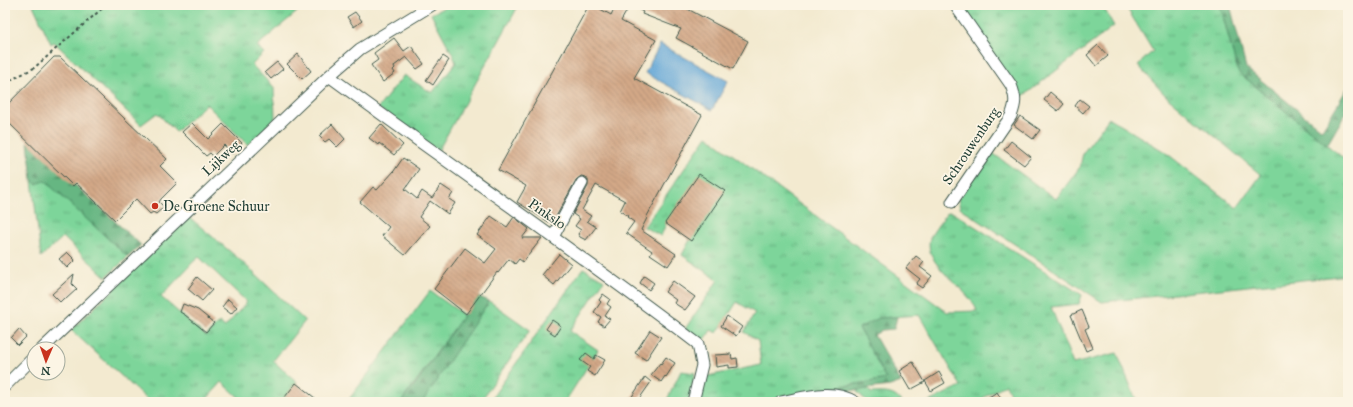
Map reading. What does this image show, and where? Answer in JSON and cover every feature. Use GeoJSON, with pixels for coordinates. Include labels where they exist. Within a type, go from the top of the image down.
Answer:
{"type":"FeatureCollection","features":[{"type":"Feature","properties":{"kind":"street","name":"Lijkweg"},"geometry":{"type":"LineString","coordinates":[[50,341],[329,76],[360,50],[432,5]]}},
{"type":"Feature","properties":{"kind":"street","name":"Schrouwenburg"},"geometry":{"type":"LineString","coordinates":[[952,202],[1011,116],[1016,105],[1015,95],[1011,85],[955,5]]}},
{"type":"Feature","properties":{"kind":"street","name":"Pinkslo"},"geometry":{"type":"LineString","coordinates":[[329,76],[553,237],[698,344],[702,365],[693,402]]}},
{"type":"Feature","properties":{"kind":"street"},"geometry":{"type":"LineString","coordinates":[[553,237],[582,183]]}},
{"type":"Feature","properties":{"kind":"street"},"geometry":{"type":"LineString","coordinates":[[5,386],[26,365]]}},
{"type":"Feature","properties":{"kind":"street"},"geometry":{"type":"LineString","coordinates":[[781,402],[817,395],[834,394],[848,398],[855,402]]}},
{"type":"Feature","properties":{"kind":"path"},"geometry":{"type":"LineString","coordinates":[[5,83],[34,68],[106,5]]}},
{"type":"Feature","properties":{"kind":"path"},"geometry":{"type":"LineString","coordinates":[[1348,131],[1346,135],[1346,143],[1348,145]]}},
{"type":"Feature","properties":{"kind":"green space"},"geometry":{"type":"Polygon","coordinates":[[[33,5],[305,5],[257,46],[264,53],[252,65],[274,88],[275,119],[248,145],[206,104],[176,132],[157,113],[141,125],[54,42],[51,44],[33,5]]]}},
{"type":"Feature","properties":{"kind":"green space"},"geometry":{"type":"Polygon","coordinates":[[[449,5],[517,5],[515,12],[438,151],[378,108],[404,75],[432,93],[456,63],[431,14],[449,5]]]}},
{"type":"Feature","properties":{"kind":"green space"},"geometry":{"type":"Polygon","coordinates":[[[957,5],[1102,5],[1114,26],[1022,97],[957,5]]]}},
{"type":"Feature","properties":{"kind":"green space"},"geometry":{"type":"Polygon","coordinates":[[[1125,5],[1220,5],[1238,72],[1348,162],[1348,275],[1102,302],[960,208],[958,199],[991,152],[1056,199],[1080,167],[1083,153],[1109,118],[1165,152],[1237,208],[1261,175],[1165,95],[1138,65],[1153,51],[1125,5]]]}},
{"type":"Feature","properties":{"kind":"green space"},"geometry":{"type":"Polygon","coordinates":[[[1220,5],[1230,5],[1246,68],[1322,130],[1348,87],[1348,109],[1327,145],[1238,72],[1220,5]]]}},
{"type":"Feature","properties":{"kind":"green space"},"geometry":{"type":"Polygon","coordinates":[[[707,136],[947,312],[977,311],[965,293],[939,267],[929,248],[930,238],[948,212],[954,213],[1082,295],[1079,304],[1051,307],[1073,364],[1117,353],[1137,402],[1013,402],[1006,384],[976,402],[928,402],[961,386],[919,315],[879,318],[859,328],[887,379],[764,402],[699,402],[703,377],[761,365],[758,341],[744,332],[755,313],[737,302],[717,333],[711,330],[706,338],[700,342],[685,329],[718,280],[682,255],[691,238],[667,221],[661,236],[644,227],[707,136]]]}},
{"type":"Feature","properties":{"kind":"green space"},"geometry":{"type":"Polygon","coordinates":[[[28,142],[141,245],[128,257],[45,181],[36,184],[32,180],[28,142]]]}},
{"type":"Feature","properties":{"kind":"green space"},"geometry":{"type":"Polygon","coordinates":[[[32,180],[36,184],[45,180],[128,257],[106,277],[63,237],[41,257],[32,180]]]}},
{"type":"Feature","properties":{"kind":"green space"},"geometry":{"type":"Polygon","coordinates":[[[189,217],[239,259],[305,321],[273,361],[297,382],[281,402],[244,402],[222,382],[204,402],[150,402],[71,330],[189,217]],[[199,257],[161,297],[206,336],[219,322],[225,327],[247,302],[199,257]]]}},
{"type":"Feature","properties":{"kind":"green space"},"geometry":{"type":"Polygon","coordinates":[[[583,268],[604,280],[570,331],[598,350],[565,402],[489,402],[583,268]]]}},
{"type":"Feature","properties":{"kind":"green space"},"geometry":{"type":"Polygon","coordinates":[[[430,291],[464,315],[401,402],[347,402],[430,291]]]}},
{"type":"Feature","properties":{"kind":"green space"},"geometry":{"type":"Polygon","coordinates":[[[477,296],[489,301],[423,401],[424,402],[401,402],[416,383],[477,296]]]}},
{"type":"Feature","properties":{"kind":"green space"},"geometry":{"type":"Polygon","coordinates":[[[489,301],[530,330],[480,402],[422,401],[489,301]]]}},
{"type":"Feature","properties":{"kind":"green space"},"geometry":{"type":"Polygon","coordinates":[[[897,317],[894,329],[882,330],[874,335],[901,382],[890,386],[849,391],[833,388],[886,379],[859,328],[879,318],[897,317]]]}},
{"type":"Feature","properties":{"kind":"green space"},"geometry":{"type":"Polygon","coordinates":[[[681,371],[695,373],[689,402],[666,402],[681,371]]]}},
{"type":"Feature","properties":{"kind":"green space"},"geometry":{"type":"Polygon","coordinates":[[[868,389],[871,393],[891,394],[898,398],[901,402],[868,402],[856,391],[868,389]]]}},
{"type":"Feature","properties":{"kind":"water"},"geometry":{"type":"Polygon","coordinates":[[[660,44],[728,81],[712,110],[645,73],[660,44]]]}},
{"type":"Feature","properties":{"kind":"building"},"geometry":{"type":"Polygon","coordinates":[[[589,5],[593,5],[611,15],[616,5],[630,5],[621,21],[656,40],[634,78],[702,115],[646,218],[641,230],[676,254],[668,266],[650,254],[652,251],[626,233],[634,222],[620,211],[625,201],[596,185],[582,210],[591,216],[587,221],[596,227],[586,240],[580,237],[578,234],[581,230],[575,226],[580,219],[573,214],[588,186],[588,180],[586,177],[581,176],[576,180],[552,224],[517,202],[526,186],[498,170],[589,5]]]}},
{"type":"Feature","properties":{"kind":"building"},"geometry":{"type":"Polygon","coordinates":[[[631,5],[680,5],[748,41],[733,69],[676,38],[681,29],[642,14],[643,12],[631,5]]]}},
{"type":"Feature","properties":{"kind":"building"},"geometry":{"type":"Polygon","coordinates":[[[355,12],[362,21],[354,27],[347,17],[355,12]]]}},
{"type":"Feature","properties":{"kind":"building"},"geometry":{"type":"Polygon","coordinates":[[[394,38],[404,51],[411,46],[424,64],[417,69],[406,57],[394,66],[395,68],[393,70],[395,73],[383,82],[371,65],[378,60],[374,53],[394,38]]]}},
{"type":"Feature","properties":{"kind":"building"},"geometry":{"type":"Polygon","coordinates":[[[1098,45],[1108,56],[1096,66],[1087,55],[1098,45]]]}},
{"type":"Feature","properties":{"kind":"building"},"geometry":{"type":"Polygon","coordinates":[[[298,54],[311,71],[302,79],[287,64],[298,54]]]}},
{"type":"Feature","properties":{"kind":"building"},"geometry":{"type":"Polygon","coordinates":[[[443,56],[449,60],[433,85],[426,80],[443,56]]]}},
{"type":"Feature","properties":{"kind":"building"},"geometry":{"type":"Polygon","coordinates":[[[54,57],[60,57],[167,159],[160,166],[177,183],[161,199],[159,202],[164,207],[156,214],[153,212],[150,214],[136,199],[115,220],[76,183],[73,186],[5,119],[5,107],[54,57]]]}},
{"type":"Feature","properties":{"kind":"building"},"geometry":{"type":"Polygon","coordinates":[[[277,62],[283,69],[271,79],[265,72],[277,62]]]}},
{"type":"Feature","properties":{"kind":"building"},"geometry":{"type":"Polygon","coordinates":[[[1050,92],[1064,104],[1058,111],[1044,100],[1050,92]]]}},
{"type":"Feature","properties":{"kind":"building"},"geometry":{"type":"Polygon","coordinates":[[[1080,99],[1089,106],[1083,113],[1075,106],[1080,99]]]}},
{"type":"Feature","properties":{"kind":"building"},"geometry":{"type":"Polygon","coordinates":[[[1020,116],[1040,130],[1033,139],[1014,125],[1020,116]]]}},
{"type":"Feature","properties":{"kind":"building"},"geometry":{"type":"Polygon","coordinates":[[[192,123],[208,139],[223,124],[242,143],[232,154],[224,145],[213,156],[210,153],[206,156],[182,132],[192,123]]]}},
{"type":"Feature","properties":{"kind":"building"},"geometry":{"type":"Polygon","coordinates":[[[332,124],[345,139],[337,147],[329,139],[325,142],[319,136],[332,124]]]}},
{"type":"Feature","properties":{"kind":"building"},"geometry":{"type":"Polygon","coordinates":[[[381,124],[403,145],[394,155],[379,143],[378,145],[369,138],[381,124]]]}},
{"type":"Feature","properties":{"kind":"building"},"geometry":{"type":"Polygon","coordinates":[[[1011,141],[1031,157],[1024,165],[1004,150],[1011,141]]]}},
{"type":"Feature","properties":{"kind":"building"},"geometry":{"type":"Polygon","coordinates":[[[403,158],[419,169],[405,189],[417,199],[422,191],[432,198],[441,185],[453,193],[449,199],[455,203],[448,214],[430,201],[419,217],[430,226],[405,255],[382,236],[389,227],[360,202],[373,187],[377,190],[394,171],[403,158]]]}},
{"type":"Feature","properties":{"kind":"building"},"geometry":{"type":"Polygon","coordinates":[[[699,174],[725,191],[691,241],[665,223],[699,174]]]}},
{"type":"Feature","properties":{"kind":"building"},"geometry":{"type":"Polygon","coordinates":[[[491,216],[507,227],[514,217],[529,229],[522,238],[542,238],[523,262],[519,259],[515,264],[509,259],[498,273],[497,272],[466,314],[434,289],[465,248],[485,263],[496,249],[477,235],[491,216]]]}},
{"type":"Feature","properties":{"kind":"building"},"geometry":{"type":"Polygon","coordinates":[[[67,252],[75,260],[67,268],[59,259],[67,252]]]}},
{"type":"Feature","properties":{"kind":"building"},"geometry":{"type":"Polygon","coordinates":[[[559,254],[571,264],[554,285],[542,275],[559,254]]]}},
{"type":"Feature","properties":{"kind":"building"},"geometry":{"type":"Polygon","coordinates":[[[916,256],[924,262],[920,267],[932,276],[922,288],[916,284],[920,279],[906,268],[916,256]]]}},
{"type":"Feature","properties":{"kind":"building"},"geometry":{"type":"Polygon","coordinates":[[[74,274],[72,284],[77,289],[66,299],[64,298],[60,302],[52,294],[74,274]]]}},
{"type":"Feature","properties":{"kind":"building"},"geometry":{"type":"Polygon","coordinates":[[[644,276],[654,283],[649,290],[640,283],[644,276]]]}},
{"type":"Feature","properties":{"kind":"building"},"geometry":{"type":"Polygon","coordinates":[[[197,277],[212,290],[202,301],[188,289],[197,277]]]}},
{"type":"Feature","properties":{"kind":"building"},"geometry":{"type":"Polygon","coordinates":[[[673,281],[695,297],[685,310],[674,303],[676,300],[665,292],[673,281]]]}},
{"type":"Feature","properties":{"kind":"building"},"geometry":{"type":"Polygon","coordinates":[[[603,294],[610,299],[607,304],[611,307],[605,316],[610,319],[604,326],[598,322],[601,317],[594,312],[601,302],[599,300],[603,294]]]}},
{"type":"Feature","properties":{"kind":"building"},"geometry":{"type":"Polygon","coordinates":[[[228,299],[237,307],[231,314],[222,307],[228,299]]]}},
{"type":"Feature","properties":{"kind":"building"},"geometry":{"type":"Polygon","coordinates":[[[183,304],[198,310],[214,323],[206,332],[180,312],[183,304]]]}},
{"type":"Feature","properties":{"kind":"building"},"geometry":{"type":"Polygon","coordinates":[[[1082,310],[1089,327],[1085,329],[1093,348],[1086,351],[1071,315],[1082,310]]]}},
{"type":"Feature","properties":{"kind":"building"},"geometry":{"type":"Polygon","coordinates":[[[727,316],[742,327],[736,336],[721,326],[727,316]]]}},
{"type":"Feature","properties":{"kind":"building"},"geometry":{"type":"Polygon","coordinates":[[[552,320],[561,326],[555,335],[546,329],[552,320]]]}},
{"type":"Feature","properties":{"kind":"building"},"geometry":{"type":"Polygon","coordinates":[[[19,329],[26,337],[18,345],[11,338],[19,329]]]}},
{"type":"Feature","properties":{"kind":"building"},"geometry":{"type":"Polygon","coordinates":[[[650,330],[661,337],[646,360],[635,353],[650,330]]]}},
{"type":"Feature","properties":{"kind":"building"},"geometry":{"type":"Polygon","coordinates":[[[586,353],[594,359],[596,355],[605,360],[595,376],[587,371],[590,367],[580,360],[586,353]]]}},
{"type":"Feature","properties":{"kind":"building"},"geometry":{"type":"Polygon","coordinates":[[[731,354],[732,359],[737,358],[738,367],[729,368],[729,365],[716,367],[715,355],[731,354]]]}},
{"type":"Feature","properties":{"kind":"building"},"geometry":{"type":"Polygon","coordinates":[[[666,357],[675,363],[661,382],[651,375],[666,357]]]}},
{"type":"Feature","properties":{"kind":"building"},"geometry":{"type":"Polygon","coordinates":[[[913,362],[925,382],[910,390],[899,371],[913,362]]]}},
{"type":"Feature","properties":{"kind":"building"},"geometry":{"type":"Polygon","coordinates":[[[939,372],[945,383],[931,391],[925,381],[939,372]]]}},
{"type":"Feature","properties":{"kind":"building"},"geometry":{"type":"Polygon","coordinates":[[[645,377],[651,382],[637,402],[631,398],[645,377]]]}},
{"type":"Feature","properties":{"kind":"building"},"geometry":{"type":"Polygon","coordinates":[[[296,383],[320,402],[281,402],[296,383]]]}},
{"type":"Feature","properties":{"kind":"building"},"geometry":{"type":"Polygon","coordinates":[[[997,392],[1003,402],[981,402],[997,392]]]}},
{"type":"Feature","properties":{"kind":"place","name":"De Groene Schuur"},"geometry":{"type":"Point","coordinates":[155,206]}}]}
